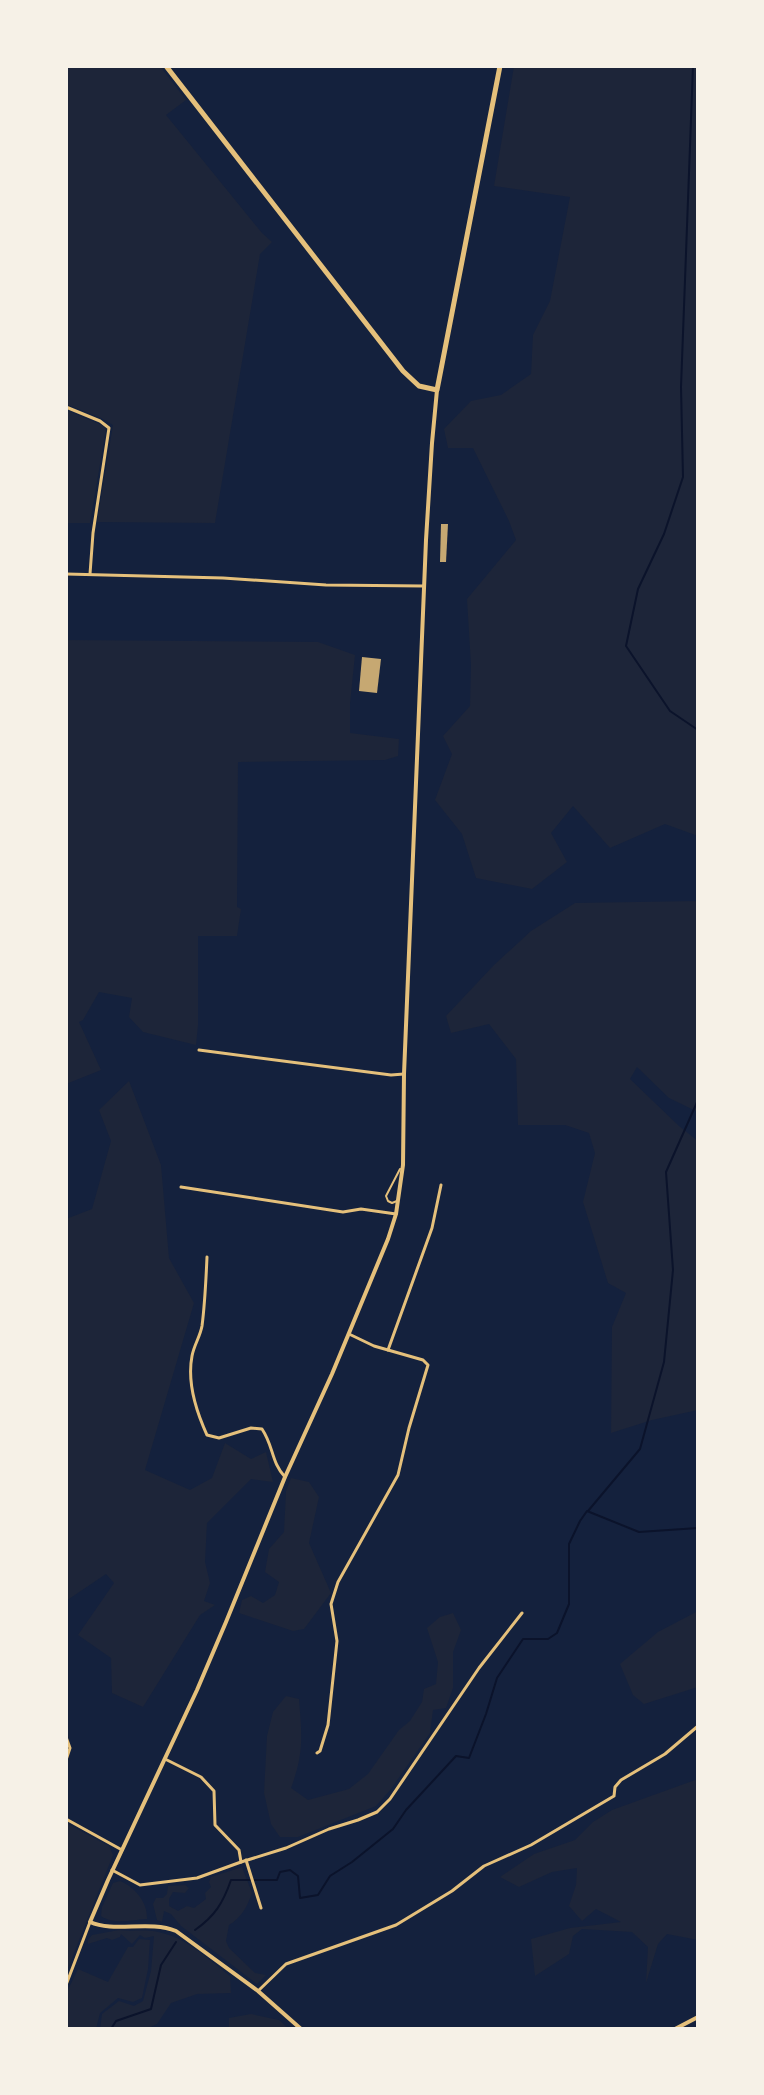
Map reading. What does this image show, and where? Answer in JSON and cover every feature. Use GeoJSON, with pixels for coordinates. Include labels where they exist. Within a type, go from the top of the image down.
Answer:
{"type":"FeatureCollection","features":[{"type":"Feature","properties":{"kind":"main road"},"geometry":{"type":"LineString","coordinates":[[166,66],[403,371],[419,386],[437,390],[500,66]]}},
{"type":"Feature","properties":{"kind":"street"},"geometry":{"type":"LineString","coordinates":[[66,1985],[112,1870],[221,1636],[285,1477],[349,1334],[396,1214],[403,1165],[423,586],[437,390]]}},
{"type":"Feature","properties":{"kind":"street"},"geometry":{"type":"LineString","coordinates":[[66,407],[109,428],[90,574]]}},
{"type":"Feature","properties":{"kind":"street"},"geometry":{"type":"LineString","coordinates":[[66,574],[423,586]]}},
{"type":"Feature","properties":{"kind":"street"},"geometry":{"type":"LineString","coordinates":[[199,1050],[391,1075],[404,1074]]}},
{"type":"Feature","properties":{"kind":"street"},"geometry":{"type":"LineString","coordinates":[[388,1350],[432,1228],[441,1185]]}},
{"type":"Feature","properties":{"kind":"street"},"geometry":{"type":"LineString","coordinates":[[181,1187],[343,1212],[361,1209],[396,1214]]}},
{"type":"Feature","properties":{"kind":"street"},"geometry":{"type":"LineString","coordinates":[[207,1257],[205,1309],[201,1335],[192,1356],[193,1398],[201,1422],[207,1435],[219,1438],[251,1428],[262,1429],[270,1442],[276,1468],[285,1477]]}},
{"type":"Feature","properties":{"kind":"street"},"geometry":{"type":"LineString","coordinates":[[317,1753],[328,1725],[337,1641],[331,1604],[338,1582],[398,1475],[428,1365],[423,1360],[374,1346],[349,1334]]}},
{"type":"Feature","properties":{"kind":"street"},"geometry":{"type":"LineString","coordinates":[[112,1870],[140,1885],[197,1878],[286,1848],[377,1812],[390,1799],[479,1668],[522,1613]]}},
{"type":"Feature","properties":{"kind":"street"},"geometry":{"type":"LineString","coordinates":[[258,1991],[286,1964],[396,1925],[452,1891],[484,1866],[531,1845],[614,1796],[615,1787],[621,1780],[665,1754],[698,1726]]}},
{"type":"Feature","properties":{"kind":"street"},"geometry":{"type":"LineString","coordinates":[[66,1737],[70,1748],[66,1760]]}},
{"type":"Feature","properties":{"kind":"street"},"geometry":{"type":"LineString","coordinates":[[165,1758],[201,1777],[214,1791],[215,1825],[239,1850],[261,1908]]}},
{"type":"Feature","properties":{"kind":"street"},"geometry":{"type":"LineString","coordinates":[[66,1819],[122,1850]]}},
{"type":"Feature","properties":{"kind":"street"},"geometry":{"type":"LineString","coordinates":[[90,1922],[107,1926],[171,1928],[183,1934],[258,1991],[301,2029]]}},
{"type":"Feature","properties":{"kind":"street"},"geometry":{"type":"LineString","coordinates":[[675,2029],[698,2017]]}},
{"type":"Feature","properties":{"kind":"lane"},"geometry":{"type":"LineString","coordinates":[[399,1200],[392,1203],[386,1196],[403,1165]]}},
{"type":"Feature","properties":{"kind":"shaded area"},"geometry":{"type":"Polygon","coordinates":[[[66,66],[160,66],[186,100],[166,115],[272,242],[260,254],[215,523],[97,522],[113,425],[66,404],[66,66]]]}},
{"type":"Feature","properties":{"kind":"shaded area"},"geometry":{"type":"Polygon","coordinates":[[[514,66],[698,66],[698,836],[665,824],[610,848],[573,806],[551,833],[567,862],[532,889],[476,878],[462,834],[435,800],[452,754],[443,736],[470,706],[467,599],[516,540],[473,448],[448,448],[444,429],[471,401],[501,395],[531,374],[533,335],[550,301],[570,197],[494,186],[514,66]]]}},
{"type":"Feature","properties":{"kind":"shaded area"},"geometry":{"type":"Polygon","coordinates":[[[66,410],[106,429],[90,523],[66,523],[66,410]]]}},
{"type":"Feature","properties":{"kind":"shaded area"},"geometry":{"type":"Polygon","coordinates":[[[66,640],[318,642],[355,655],[350,733],[399,739],[398,756],[385,760],[238,762],[237,907],[241,909],[237,936],[198,936],[196,1045],[143,1032],[129,1017],[132,998],[99,992],[79,1022],[101,1070],[66,1084],[66,640]]]}},
{"type":"Feature","properties":{"kind":"shaded area"},"geometry":{"type":"Polygon","coordinates":[[[698,901],[698,1112],[669,1098],[637,1067],[630,1079],[698,1141],[698,1410],[611,1433],[612,1327],[626,1293],[608,1283],[583,1202],[595,1153],[589,1133],[565,1125],[518,1125],[516,1059],[489,1024],[451,1033],[446,1016],[531,931],[575,903],[698,901]]]}},
{"type":"Feature","properties":{"kind":"shaded area"},"geometry":{"type":"Polygon","coordinates":[[[129,1081],[161,1165],[169,1258],[194,1303],[145,1470],[190,1490],[212,1478],[225,1443],[251,1459],[266,1452],[273,1482],[251,1479],[207,1523],[205,1562],[210,1583],[204,1601],[215,1605],[200,1615],[143,1707],[112,1693],[111,1658],[78,1635],[114,1583],[106,1574],[66,1601],[66,1219],[92,1209],[111,1141],[99,1110],[129,1081]]]}},
{"type":"Feature","properties":{"kind":"shaded area"},"geometry":{"type":"Polygon","coordinates":[[[291,1478],[309,1482],[319,1497],[309,1543],[331,1593],[304,1629],[293,1631],[239,1613],[242,1600],[251,1596],[263,1603],[275,1595],[279,1582],[265,1572],[269,1549],[284,1532],[286,1491],[291,1478]]]}},
{"type":"Feature","properties":{"kind":"shaded area"},"geometry":{"type":"Polygon","coordinates":[[[698,1611],[698,1687],[644,1704],[633,1695],[620,1664],[658,1632],[698,1611]]]}},
{"type":"Feature","properties":{"kind":"shaded area"},"geometry":{"type":"Polygon","coordinates":[[[453,1613],[461,1630],[453,1652],[453,1688],[446,1708],[433,1710],[430,1733],[391,1789],[376,1806],[298,1837],[280,1837],[271,1824],[264,1793],[267,1736],[273,1712],[286,1696],[299,1699],[301,1744],[291,1788],[308,1800],[349,1789],[368,1774],[399,1730],[410,1721],[422,1702],[424,1689],[436,1684],[438,1662],[427,1628],[440,1617],[453,1613]]]}},
{"type":"Feature","properties":{"kind":"shaded area"},"geometry":{"type":"Polygon","coordinates":[[[698,1779],[698,1940],[667,1934],[658,1944],[646,1983],[648,1947],[632,1932],[582,1929],[573,1936],[569,1954],[535,1976],[531,1939],[570,1928],[621,1922],[596,1909],[582,1921],[569,1906],[576,1885],[577,1868],[552,1872],[519,1887],[500,1877],[534,1854],[575,1840],[593,1822],[612,1810],[698,1779]]]}},
{"type":"Feature","properties":{"kind":"shaded area"},"geometry":{"type":"Polygon","coordinates":[[[66,1823],[109,1846],[113,1855],[66,1973],[66,1823]]]}},
{"type":"Feature","properties":{"kind":"shaded area"},"geometry":{"type":"Polygon","coordinates":[[[242,1867],[252,1893],[244,1911],[229,1925],[226,1941],[229,1948],[255,1973],[266,1975],[257,1984],[181,1926],[171,1914],[164,1911],[162,1922],[157,1920],[153,1904],[156,1898],[167,1894],[168,1886],[185,1885],[189,1888],[185,1893],[173,1892],[169,1906],[178,1911],[187,1906],[194,1908],[206,1899],[211,1877],[242,1867]]]}},
{"type":"Feature","properties":{"kind":"shaded area"},"geometry":{"type":"Polygon","coordinates":[[[120,1881],[140,1896],[147,1919],[117,1921],[101,1916],[113,1883],[120,1881]]]}},
{"type":"Feature","properties":{"kind":"shaded area"},"geometry":{"type":"Polygon","coordinates":[[[119,1930],[158,1932],[187,1944],[230,1976],[231,1993],[197,1994],[171,2003],[157,2024],[146,2029],[100,2029],[102,2014],[119,2001],[134,2006],[143,2001],[151,1971],[154,1936],[145,1938],[140,1935],[132,1944],[121,1934],[112,1940],[107,1938],[88,1944],[92,1935],[119,1930]]]}},
{"type":"Feature","properties":{"kind":"shaded area"},"geometry":{"type":"Polygon","coordinates":[[[139,1939],[150,1940],[142,1998],[133,2002],[118,1998],[100,2013],[96,2029],[66,2029],[66,1994],[78,1969],[108,1982],[128,1947],[133,1947],[139,1939]]]}},
{"type":"Feature","properties":{"kind":"shaded area"},"geometry":{"type":"Polygon","coordinates":[[[251,2014],[279,2020],[289,2029],[229,2028],[229,2018],[251,2014]]]}},
{"type":"Feature","properties":{"kind":"building"},"geometry":{"type":"Polygon","coordinates":[[[441,524],[448,524],[446,562],[440,562],[441,524]]]}},
{"type":"Feature","properties":{"kind":"building"},"geometry":{"type":"Polygon","coordinates":[[[362,657],[381,659],[377,693],[359,691],[362,657]]]}},
{"type":"Feature","properties":{"kind":"waterway"},"geometry":{"type":"LineString","coordinates":[[693,66],[681,387],[683,477],[664,534],[638,589],[626,646],[670,711],[698,730]]}},
{"type":"Feature","properties":{"kind":"waterway"},"geometry":{"type":"LineString","coordinates":[[588,1511],[640,1449],[664,1362],[673,1270],[666,1172],[698,1100]]}},
{"type":"Feature","properties":{"kind":"waterway"},"geometry":{"type":"LineString","coordinates":[[195,1930],[218,1908],[231,1880],[277,1880],[280,1872],[290,1870],[298,1876],[300,1898],[318,1895],[330,1876],[393,1829],[406,1810],[456,1756],[469,1758],[497,1678],[523,1639],[548,1639],[557,1633],[569,1604],[569,1544],[587,1511],[639,1532],[698,1528]]}},
{"type":"Feature","properties":{"kind":"waterway"},"geometry":{"type":"LineString","coordinates":[[111,2029],[116,2021],[151,2009],[161,1965],[176,1942]]}}]}
